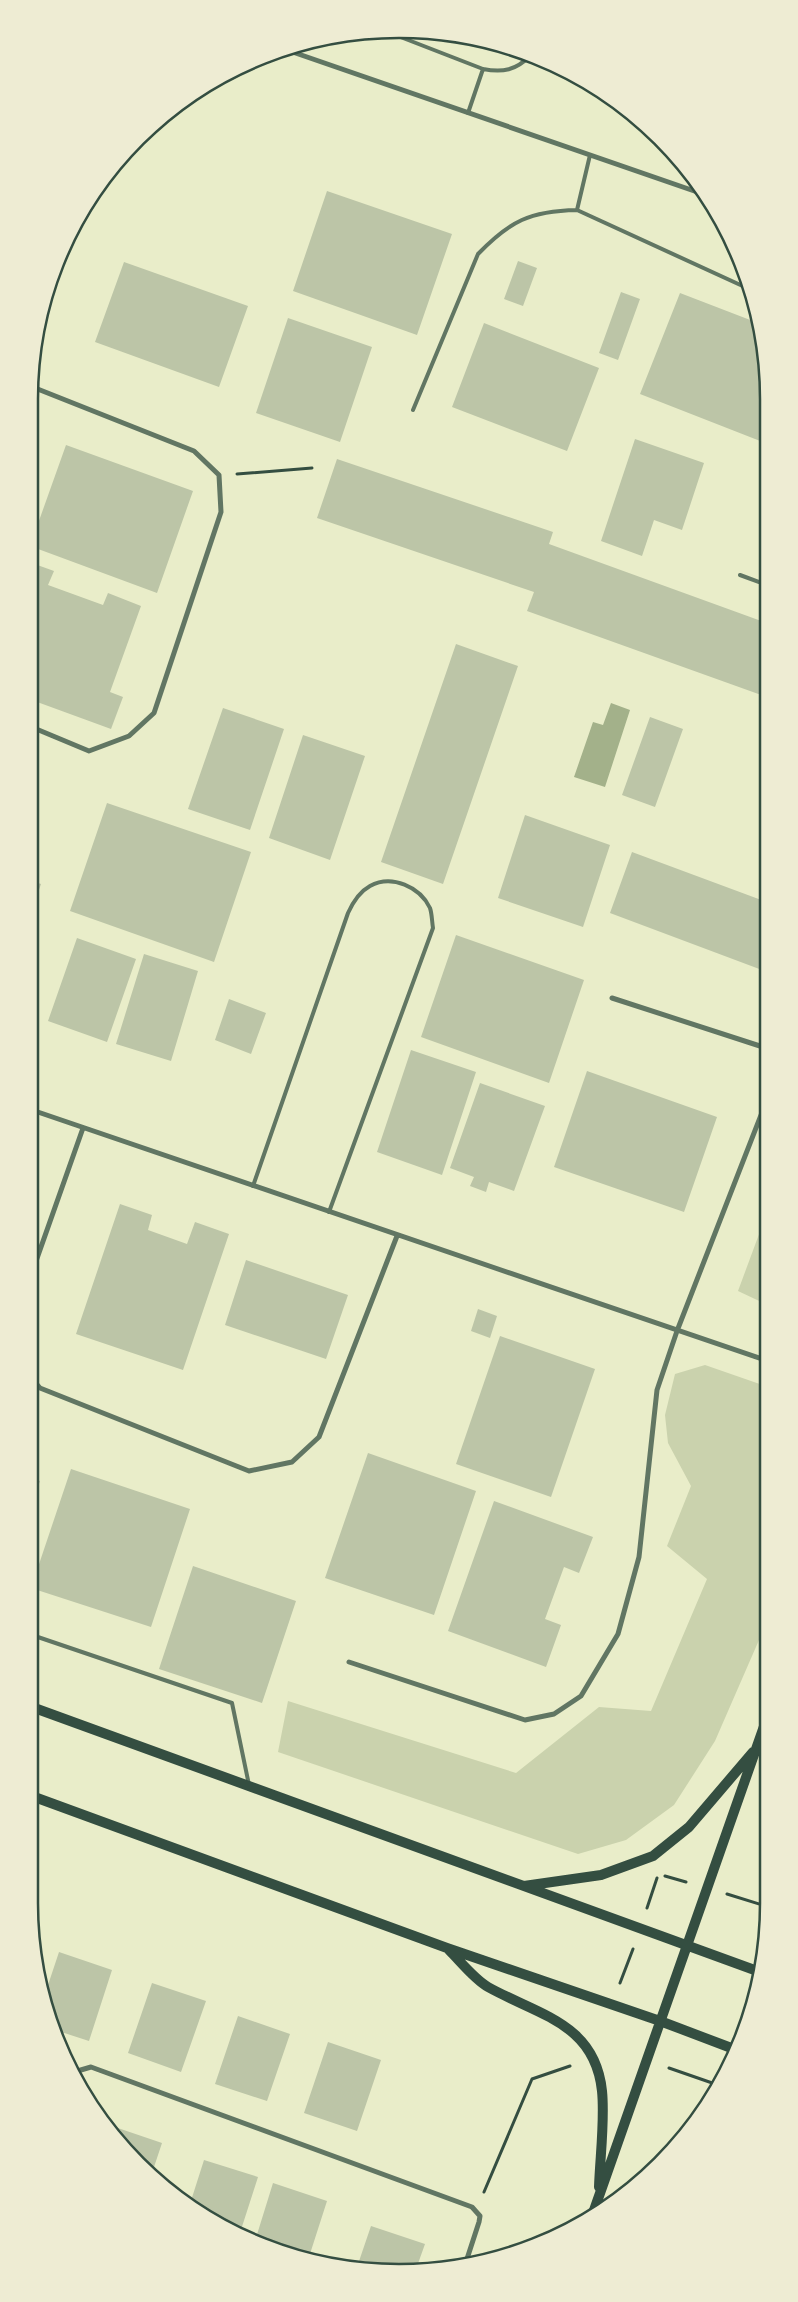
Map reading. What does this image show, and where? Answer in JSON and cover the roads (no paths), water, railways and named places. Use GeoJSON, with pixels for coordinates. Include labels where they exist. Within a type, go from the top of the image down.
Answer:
{"type":"FeatureCollection","features":[{"type":"Feature","properties":{"kind":"main road"},"geometry":{"type":"LineString","coordinates":[[38,1709],[755,1970]]}},
{"type":"Feature","properties":{"kind":"main road"},"geometry":{"type":"LineString","coordinates":[[595,2207],[760,1739]]}},
{"type":"Feature","properties":{"kind":"main road"},"geometry":{"type":"LineString","coordinates":[[522,1886],[600,1875],[653,1856],[689,1827],[757,1748]]}},
{"type":"Feature","properties":{"kind":"main road"},"geometry":{"type":"LineString","coordinates":[[38,1798],[447,1948],[660,2021],[730,2048]]}},
{"type":"Feature","properties":{"kind":"main road"},"geometry":{"type":"LineString","coordinates":[[447,1948],[486,1986],[551,2017],[568,2028],[583,2042],[593,2059],[602,2093],[598,2198]]}},
{"type":"Feature","properties":{"kind":"street"},"geometry":{"type":"LineString","coordinates":[[295,53],[695,191]]}},
{"type":"Feature","properties":{"kind":"street"},"geometry":{"type":"LineString","coordinates":[[38,389],[194,451],[219,475],[221,512],[154,713],[129,736],[89,751],[38,730]]}},
{"type":"Feature","properties":{"kind":"street"},"geometry":{"type":"LineString","coordinates":[[612,998],[760,1046]]}},
{"type":"Feature","properties":{"kind":"street"},"geometry":{"type":"LineString","coordinates":[[38,1112],[760,1358]]}},
{"type":"Feature","properties":{"kind":"street"},"geometry":{"type":"LineString","coordinates":[[349,1662],[525,1720],[554,1714],[581,1696],[618,1634],[639,1557],[657,1390],[677,1331],[760,1118]]}},
{"type":"Feature","properties":{"kind":"street"},"geometry":{"type":"LineString","coordinates":[[38,1256],[83,1128]]}},
{"type":"Feature","properties":{"kind":"street"},"geometry":{"type":"LineString","coordinates":[[38,1386],[249,1471],[292,1462],[319,1437],[398,1236]]}},
{"type":"Feature","properties":{"kind":"street"},"geometry":{"type":"LineString","coordinates":[[79,2071],[91,2067],[467,2205],[476,2210],[480,2216],[468,2258]]}},
{"type":"Feature","properties":{"kind":"lane"},"geometry":{"type":"LineString","coordinates":[[403,38],[484,69],[508,70],[518,67],[525,61]]}},
{"type":"Feature","properties":{"kind":"lane"},"geometry":{"type":"LineString","coordinates":[[468,113],[484,69]]}},
{"type":"Feature","properties":{"kind":"lane"},"geometry":{"type":"LineString","coordinates":[[577,210],[590,155]]}},
{"type":"Feature","properties":{"kind":"lane"},"geometry":{"type":"LineString","coordinates":[[413,410],[478,254],[496,236],[523,218],[551,211],[577,210],[742,286]]}},
{"type":"Feature","properties":{"kind":"lane"},"geometry":{"type":"LineString","coordinates":[[740,575],[760,583]]}},
{"type":"Feature","properties":{"kind":"lane"},"geometry":{"type":"LineString","coordinates":[[253,1186],[348,913],[356,897],[370,886],[388,881],[406,884],[421,894],[431,910],[433,928],[329,1212]]}},
{"type":"Feature","properties":{"kind":"lane"},"geometry":{"type":"LineString","coordinates":[[38,1637],[232,1703],[249,1787]]}}]}
